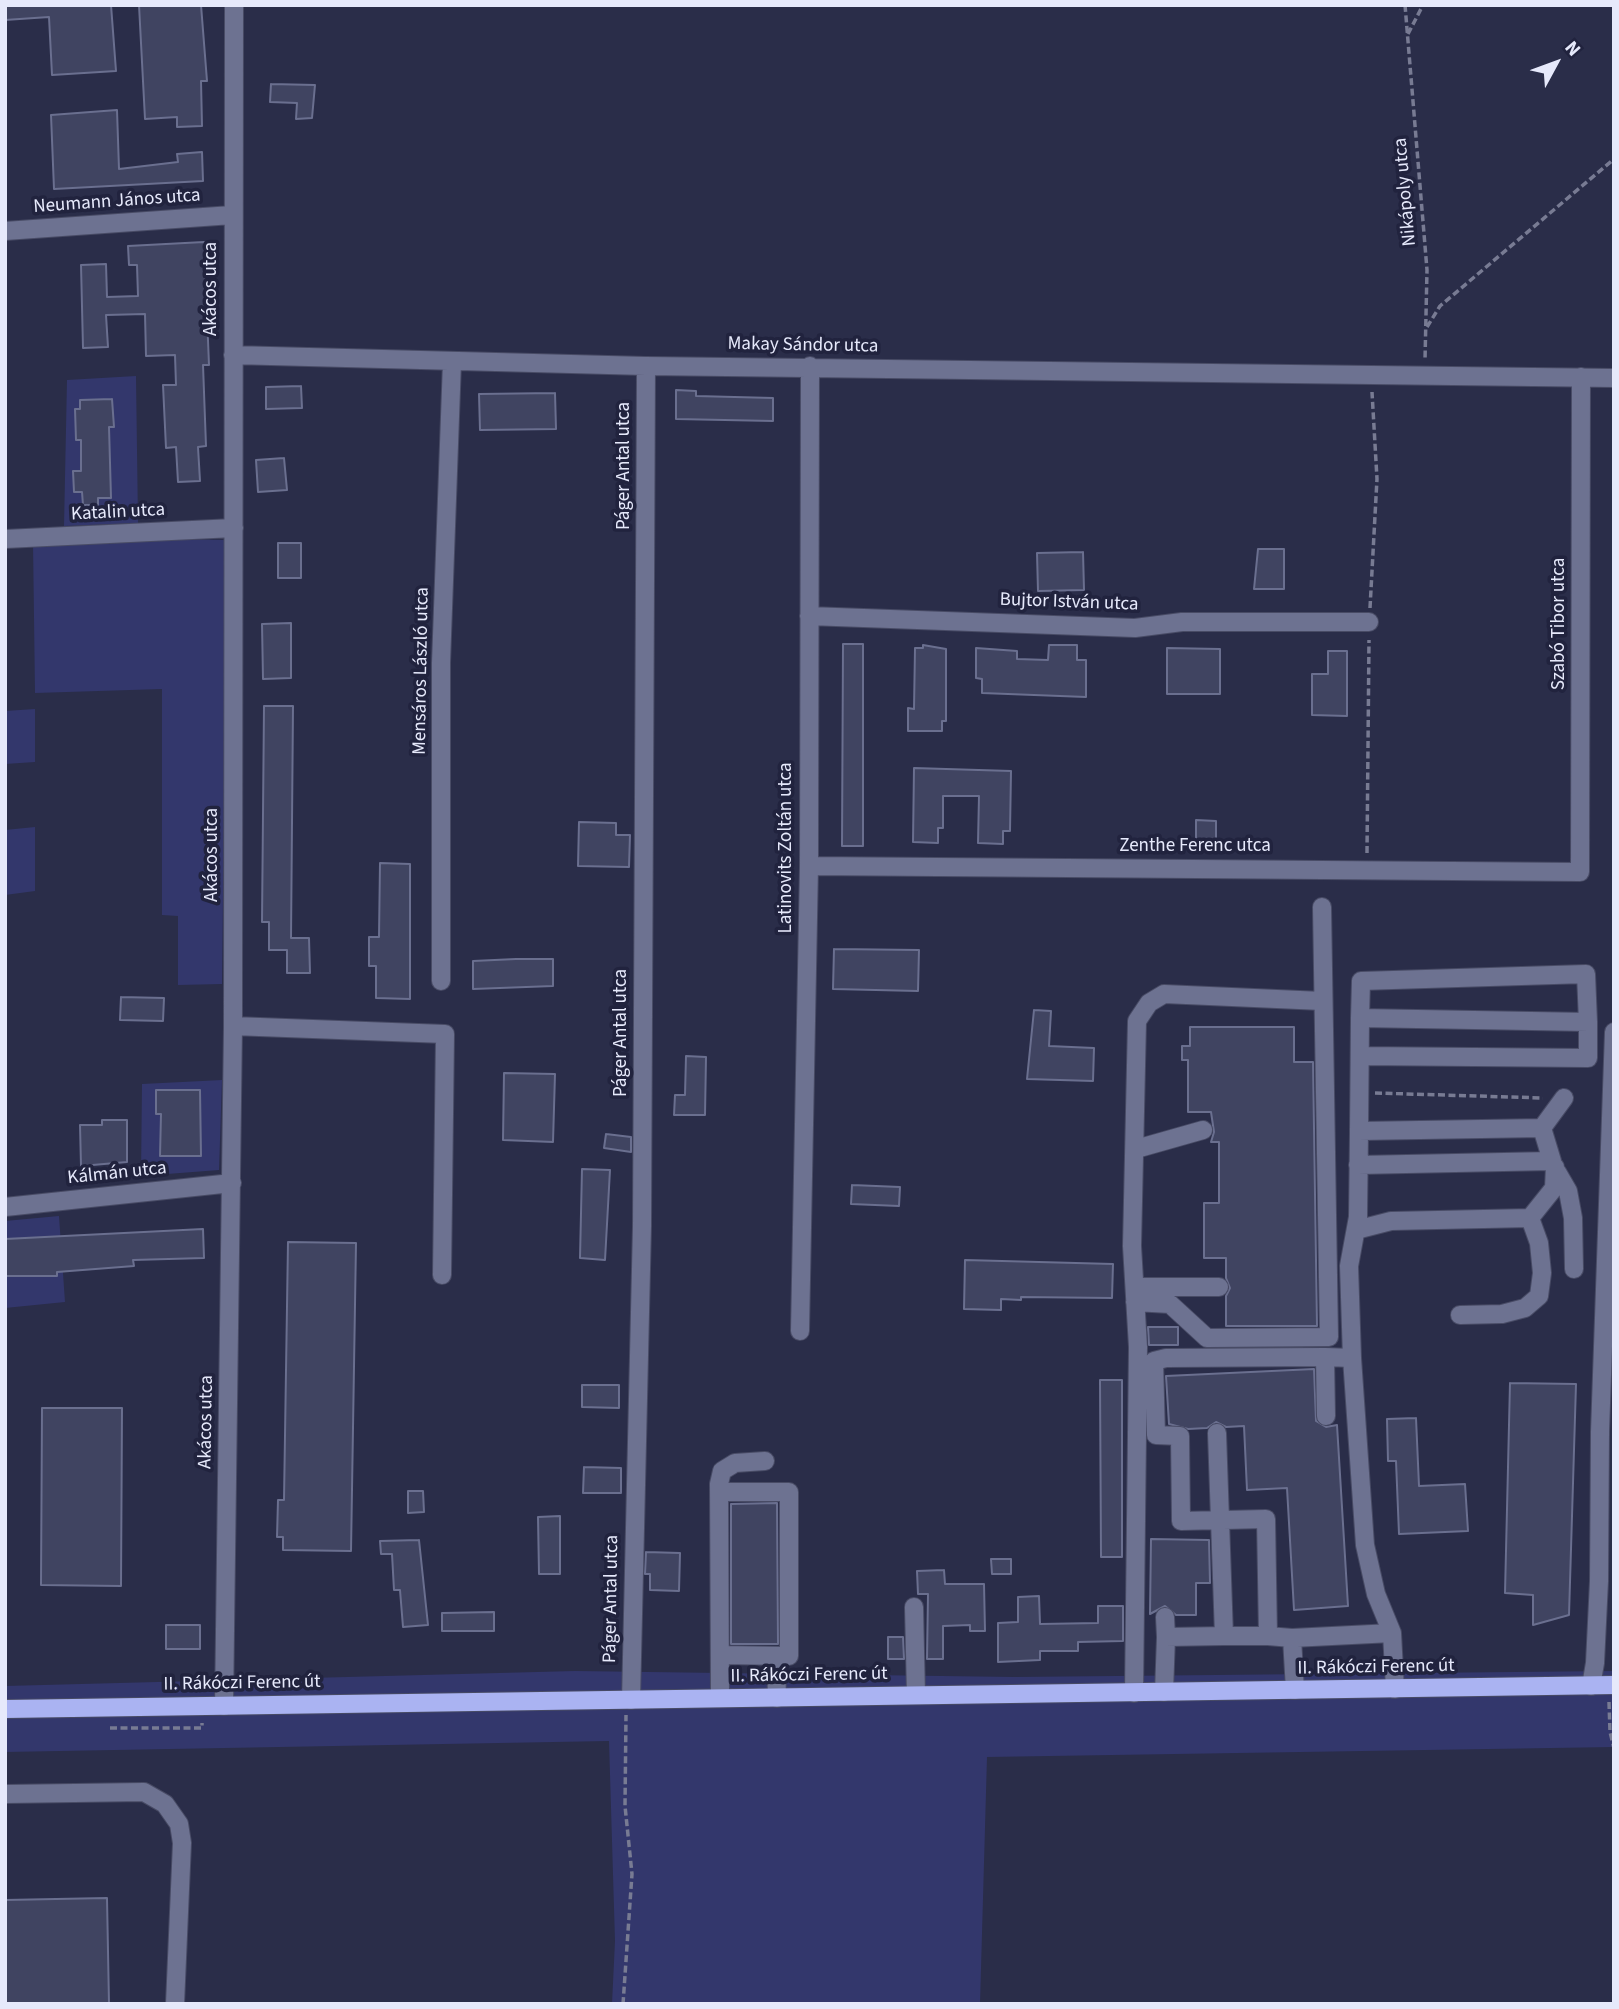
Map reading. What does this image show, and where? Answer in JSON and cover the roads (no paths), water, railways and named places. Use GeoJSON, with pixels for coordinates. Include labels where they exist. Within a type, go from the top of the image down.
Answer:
{"type":"FeatureCollection","features":[{"type":"Feature","properties":{"kind":"main road","name":"II. Rákóczi Ferenc út"},"geometry":{"type":"LineString","coordinates":[[5,1709],[1611,1685]]}},
{"type":"Feature","properties":{"kind":"street","name":"Akácos utca"},"geometry":{"type":"LineString","coordinates":[[224,1706],[233,1026],[234,5]]}},
{"type":"Feature","properties":{"kind":"street","name":"Neumann János utca"},"geometry":{"type":"LineString","coordinates":[[5,231],[232,215]]}},
{"type":"Feature","properties":{"kind":"street","name":"Makay Sándor utca"},"geometry":{"type":"LineString","coordinates":[[233,355],[646,366],[1614,378]]}},
{"type":"Feature","properties":{"kind":"street","name":"Mensáros László utca"},"geometry":{"type":"LineString","coordinates":[[441,981],[441,663],[452,362]]}},
{"type":"Feature","properties":{"kind":"street","name":"Páger Antal utca"},"geometry":{"type":"LineString","coordinates":[[628,1700],[642,1212],[646,366]]}},
{"type":"Feature","properties":{"kind":"street","name":"Latinovits Zoltán utca"},"geometry":{"type":"LineString","coordinates":[[800,1331],[809,866],[810,366]]}},
{"type":"Feature","properties":{"kind":"street","name":"Szabó Tibor utca"},"geometry":{"type":"LineString","coordinates":[[1580,872],[1581,377]]}},
{"type":"Feature","properties":{"kind":"street","name":"Katalin utca"},"geometry":{"type":"LineString","coordinates":[[5,539],[234,528]]}},
{"type":"Feature","properties":{"kind":"street","name":"Bujtor István utca"},"geometry":{"type":"LineString","coordinates":[[809,616],[924,618],[1135,628],[1182,622],[1370,622]]}},
{"type":"Feature","properties":{"kind":"street","name":"Zenthe Ferenc utca"},"geometry":{"type":"LineString","coordinates":[[809,866],[1580,872]]}},
{"type":"Feature","properties":{"kind":"street"},"geometry":{"type":"LineString","coordinates":[[1135,1294],[1170,1304],[1208,1338],[1329,1337],[1322,907]]}},
{"type":"Feature","properties":{"kind":"street"},"geometry":{"type":"LineString","coordinates":[[1360,1056],[1588,1058],[1586,975],[1360,981],[1356,1230],[1349,1266],[1352,1358],[1365,1545],[1376,1594],[1392,1633],[1395,1689]]}},
{"type":"Feature","properties":{"kind":"street"},"geometry":{"type":"LineString","coordinates":[[1133,1693],[1138,1347],[1132,1246],[1137,1021],[1154,998],[1164,994],[1322,1000]]}},
{"type":"Feature","properties":{"kind":"street"},"geometry":{"type":"LineString","coordinates":[[1360,1018],[1588,1022]]}},
{"type":"Feature","properties":{"kind":"street"},"geometry":{"type":"LineString","coordinates":[[233,1026],[445,1034],[442,1275]]}},
{"type":"Feature","properties":{"kind":"street"},"geometry":{"type":"LineString","coordinates":[[1591,1686],[1606,1579],[1614,1032]]}},
{"type":"Feature","properties":{"kind":"street"},"geometry":{"type":"LineString","coordinates":[[1542,1128],[1564,1098]]}},
{"type":"Feature","properties":{"kind":"street"},"geometry":{"type":"LineString","coordinates":[[1359,1131],[1542,1128]]}},
{"type":"Feature","properties":{"kind":"street"},"geometry":{"type":"LineString","coordinates":[[1542,1128],[1554,1166],[1568,1191],[1573,1218],[1574,1269]]}},
{"type":"Feature","properties":{"kind":"street"},"geometry":{"type":"LineString","coordinates":[[1136,1149],[1203,1130]]}},
{"type":"Feature","properties":{"kind":"street"},"geometry":{"type":"LineString","coordinates":[[1358,1165],[1554,1166]]}},
{"type":"Feature","properties":{"kind":"street"},"geometry":{"type":"LineString","coordinates":[[1530,1218],[1554,1188],[1554,1166]]}},
{"type":"Feature","properties":{"kind":"street","name":"Kálmán utca"},"geometry":{"type":"LineString","coordinates":[[5,1207],[232,1183]]}},
{"type":"Feature","properties":{"kind":"street"},"geometry":{"type":"LineString","coordinates":[[1356,1230],[1391,1221],[1530,1218]]}},
{"type":"Feature","properties":{"kind":"street"},"geometry":{"type":"LineString","coordinates":[[1460,1315],[1502,1314],[1525,1308],[1539,1297],[1542,1273],[1540,1253],[1530,1218]]}},
{"type":"Feature","properties":{"kind":"street"},"geometry":{"type":"LineString","coordinates":[[1135,1294],[1219,1287]]}},
{"type":"Feature","properties":{"kind":"street"},"geometry":{"type":"LineString","coordinates":[[1325,1357],[1326,1416]]}},
{"type":"Feature","properties":{"kind":"street"},"geometry":{"type":"LineString","coordinates":[[1268,1636],[1266,1519],[1181,1521],[1180,1436],[1156,1435],[1154,1361],[1352,1358]]}},
{"type":"Feature","properties":{"kind":"street"},"geometry":{"type":"LineString","coordinates":[[1217,1433],[1224,1636]]}},
{"type":"Feature","properties":{"kind":"street"},"geometry":{"type":"LineString","coordinates":[[720,1698],[719,1492],[722,1471],[735,1463],[765,1461]]}},
{"type":"Feature","properties":{"kind":"street"},"geometry":{"type":"LineString","coordinates":[[719,1492],[789,1492],[789,1656],[776,1658],[720,1655]]}},
{"type":"Feature","properties":{"kind":"street"},"geometry":{"type":"LineString","coordinates":[[914,1607],[916,1695]]}},
{"type":"Feature","properties":{"kind":"street"},"geometry":{"type":"LineString","coordinates":[[1164,1692],[1165,1617]]}},
{"type":"Feature","properties":{"kind":"street"},"geometry":{"type":"LineString","coordinates":[[1166,1637],[1292,1638],[1392,1633]]}},
{"type":"Feature","properties":{"kind":"street"},"geometry":{"type":"LineString","coordinates":[[1292,1638],[1295,1690]]}},
{"type":"Feature","properties":{"kind":"street"},"geometry":{"type":"LineString","coordinates":[[776,1658],[777,1698]]}},
{"type":"Feature","properties":{"kind":"street"},"geometry":{"type":"LineString","coordinates":[[5,1794],[144,1792],[165,1804],[178,1824],[182,1843],[175,2004]]}}]}
